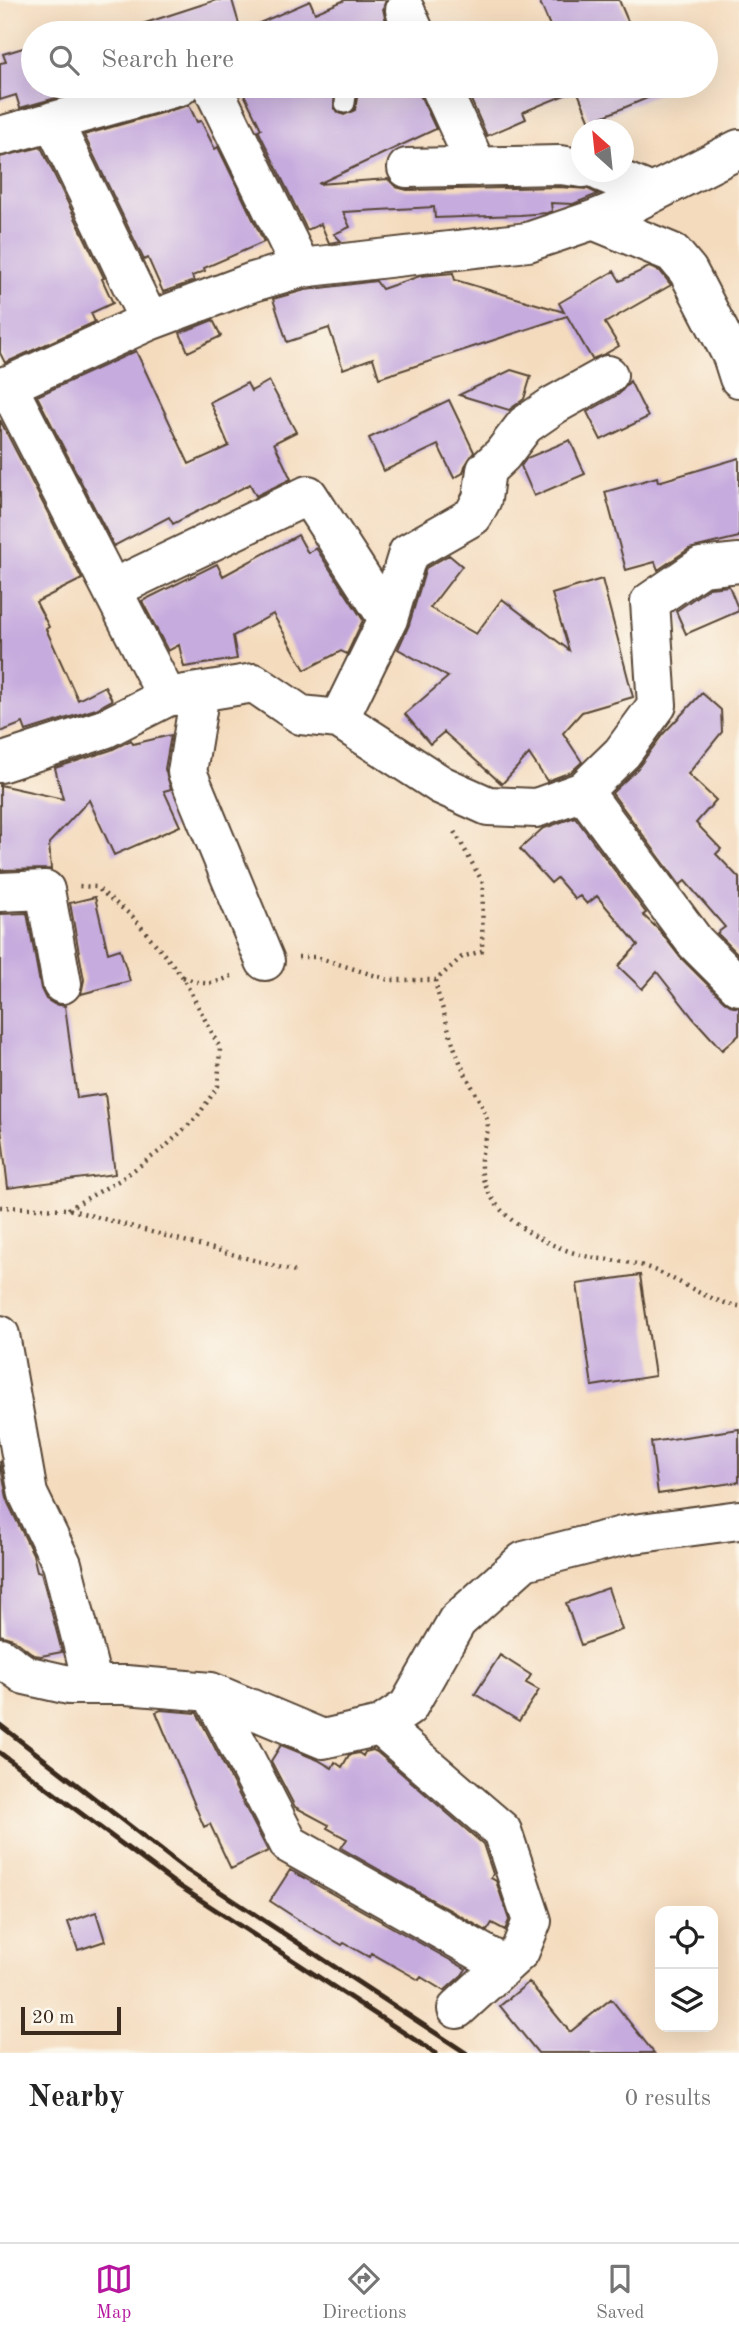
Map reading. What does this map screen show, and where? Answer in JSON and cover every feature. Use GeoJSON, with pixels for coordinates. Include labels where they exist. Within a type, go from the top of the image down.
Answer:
{"type":"FeatureCollection","features":[{"type":"Feature","properties":{"kind":"street"},"geometry":{"type":"LineString","coordinates":[[0,136],[136,98]]}},
{"type":"Feature","properties":{"kind":"street"},"geometry":{"type":"LineString","coordinates":[[218,98],[301,268]]}},
{"type":"Feature","properties":{"kind":"street"},"geometry":{"type":"LineString","coordinates":[[445,98],[477,167]]}},
{"type":"Feature","properties":{"kind":"street"},"geometry":{"type":"LineString","coordinates":[[52,121],[149,321]]}},
{"type":"Feature","properties":{"kind":"street"},"geometry":{"type":"LineString","coordinates":[[265,961],[187,772],[183,695],[112,589],[3,387],[149,321],[253,282],[301,268],[528,242],[593,220],[739,149]]}},
{"type":"Feature","properties":{"kind":"street"},"geometry":{"type":"LineString","coordinates":[[407,168],[560,164],[571,166]]}},
{"type":"Feature","properties":{"kind":"street"},"geometry":{"type":"LineString","coordinates":[[625,182],[652,193]]}},
{"type":"Feature","properties":{"kind":"street"},"geometry":{"type":"LineString","coordinates":[[593,220],[673,253],[688,271],[732,356],[739,378]]}},
{"type":"Feature","properties":{"kind":"street"},"geometry":{"type":"LineString","coordinates":[[340,719],[388,619],[408,552],[473,516],[482,499],[486,470],[502,455],[525,425],[554,405],[608,375]]}},
{"type":"Feature","properties":{"kind":"street"},"geometry":{"type":"LineString","coordinates":[[112,589],[308,495],[388,619]]}},
{"type":"Feature","properties":{"kind":"street"},"geometry":{"type":"LineString","coordinates":[[0,763],[104,729],[183,695],[254,683],[301,715],[340,719],[441,785],[488,806],[536,808],[583,790],[622,753],[657,705],[650,602],[701,567],[739,563]]}},
{"type":"Feature","properties":{"kind":"street"},"geometry":{"type":"LineString","coordinates":[[583,790],[695,942],[739,986]]}},
{"type":"Feature","properties":{"kind":"street"},"geometry":{"type":"LineString","coordinates":[[0,891],[45,890],[62,984]]}},
{"type":"Feature","properties":{"kind":"street"},"geometry":{"type":"LineString","coordinates":[[0,1335],[29,1494],[62,1563],[93,1685]]}},
{"type":"Feature","properties":{"kind":"street"},"geometry":{"type":"LineString","coordinates":[[0,1657],[25,1675],[69,1685],[126,1685],[211,1692],[323,1739],[380,1727],[408,1707],[457,1621],[524,1561],[626,1535],[739,1520]]}},
{"type":"Feature","properties":{"kind":"street"},"geometry":{"type":"LineString","coordinates":[[211,1692],[289,1844],[504,1965]]}},
{"type":"Feature","properties":{"kind":"street"},"geometry":{"type":"LineString","coordinates":[[380,1727],[502,1831],[532,1921],[520,1951],[457,2009]]}},
{"type":"Feature","properties":{"kind":"path"},"geometry":{"type":"LineString","coordinates":[[182,976],[202,985],[213,984],[265,961],[288,957],[316,957],[389,980],[436,980],[462,957],[482,951],[483,883],[447,818],[441,785]]}},
{"type":"Feature","properties":{"kind":"path"},"geometry":{"type":"LineString","coordinates":[[45,890],[71,885],[96,887],[133,917],[182,976],[220,1048],[218,1086],[197,1117],[163,1148],[120,1180],[68,1209]]}},
{"type":"Feature","properties":{"kind":"path"},"geometry":{"type":"LineString","coordinates":[[436,980],[460,1063],[478,1096],[488,1123],[481,1166],[487,1187],[499,1207],[520,1228],[551,1246],[646,1266],[724,1304],[739,1306]]}},
{"type":"Feature","properties":{"kind":"path"},"geometry":{"type":"LineString","coordinates":[[0,1207],[68,1209],[297,1272]]}},
{"type":"Feature","properties":{"kind":"building"},"geometry":{"type":"Polygon","coordinates":[[[216,0],[232,0],[238,21],[151,21],[216,0]]]}},
{"type":"Feature","properties":{"kind":"building"},"geometry":{"type":"Polygon","coordinates":[[[345,0],[386,0],[383,8],[386,21],[264,21],[310,1],[315,13],[345,0]]]}},
{"type":"Feature","properties":{"kind":"building"},"geometry":{"type":"Polygon","coordinates":[[[539,0],[619,0],[628,21],[548,21],[539,0]]]}},
{"type":"Feature","properties":{"kind":"building"},"geometry":{"type":"Polygon","coordinates":[[[21,49],[21,98],[56,98],[20,108],[16,95],[0,100],[0,63],[6,62],[3,54],[21,49]]]}},
{"type":"Feature","properties":{"kind":"building"},"geometry":{"type":"Polygon","coordinates":[[[246,98],[334,98],[334,107],[344,115],[355,110],[357,98],[421,98],[436,129],[318,184],[388,179],[396,187],[407,190],[559,187],[588,189],[598,194],[573,204],[551,203],[552,211],[547,213],[520,215],[435,218],[434,207],[343,212],[350,227],[334,234],[341,241],[329,243],[321,224],[307,230],[258,130],[261,129],[246,98]]]}},
{"type":"Feature","properties":{"kind":"building"},"geometry":{"type":"Polygon","coordinates":[[[557,98],[523,112],[526,119],[487,136],[471,100],[557,98]]]}},
{"type":"Feature","properties":{"kind":"building"},"geometry":{"type":"Polygon","coordinates":[[[580,98],[647,98],[597,119],[589,119],[580,98]]]}},
{"type":"Feature","properties":{"kind":"building"},"geometry":{"type":"Polygon","coordinates":[[[189,105],[197,122],[201,121],[215,149],[218,147],[264,242],[204,268],[205,271],[192,276],[194,281],[163,292],[148,258],[144,260],[84,135],[189,105]]]}},
{"type":"Feature","properties":{"kind":"building"},"geometry":{"type":"Polygon","coordinates":[[[41,147],[104,278],[102,279],[113,303],[91,313],[95,322],[5,363],[0,353],[0,157],[41,147]]]}},
{"type":"Feature","properties":{"kind":"building"},"geometry":{"type":"Polygon","coordinates":[[[649,267],[660,271],[671,285],[605,323],[619,346],[605,354],[592,359],[567,316],[379,378],[373,358],[343,369],[329,328],[287,342],[273,299],[305,290],[376,281],[382,289],[420,276],[453,273],[455,280],[564,312],[559,303],[614,271],[620,281],[649,267]]]}},
{"type":"Feature","properties":{"kind":"building"},"geometry":{"type":"Polygon","coordinates":[[[213,320],[221,336],[188,352],[180,333],[213,320]]]}},
{"type":"Feature","properties":{"kind":"building"},"geometry":{"type":"Polygon","coordinates":[[[136,351],[189,464],[229,446],[210,402],[247,383],[251,391],[269,381],[296,432],[274,443],[291,479],[256,496],[250,484],[173,524],[169,517],[114,546],[37,396],[136,351]]]}},
{"type":"Feature","properties":{"kind":"building"},"geometry":{"type":"Polygon","coordinates":[[[511,370],[531,376],[524,399],[509,410],[459,395],[511,370]]]}},
{"type":"Feature","properties":{"kind":"building"},"geometry":{"type":"Polygon","coordinates":[[[630,381],[648,417],[601,440],[587,412],[619,394],[630,381]]]}},
{"type":"Feature","properties":{"kind":"building"},"geometry":{"type":"Polygon","coordinates":[[[449,400],[474,452],[463,473],[454,478],[438,445],[384,471],[369,438],[449,400]]]}},
{"type":"Feature","properties":{"kind":"building"},"geometry":{"type":"Polygon","coordinates":[[[0,420],[82,579],[36,602],[49,627],[46,629],[78,700],[105,686],[112,700],[96,709],[26,731],[23,723],[0,732],[0,420]]]}},
{"type":"Feature","properties":{"kind":"building"},"geometry":{"type":"Polygon","coordinates":[[[570,440],[585,474],[534,496],[521,466],[527,458],[570,440]]]}},
{"type":"Feature","properties":{"kind":"building"},"geometry":{"type":"Polygon","coordinates":[[[739,458],[739,537],[689,549],[658,570],[655,562],[626,570],[605,492],[657,477],[658,482],[739,458]]]}},
{"type":"Feature","properties":{"kind":"building"},"geometry":{"type":"Polygon","coordinates":[[[298,535],[308,553],[316,548],[363,620],[347,654],[341,651],[305,670],[273,614],[233,636],[237,659],[184,667],[179,645],[168,651],[142,601],[217,564],[223,576],[298,535]]]}},
{"type":"Feature","properties":{"kind":"building"},"geometry":{"type":"Polygon","coordinates":[[[449,555],[462,566],[430,608],[476,634],[502,599],[569,650],[552,594],[602,579],[633,697],[582,712],[563,733],[582,762],[571,772],[547,781],[529,754],[502,784],[444,732],[430,744],[405,714],[448,677],[398,649],[409,625],[426,568],[449,555]]]}},
{"type":"Feature","properties":{"kind":"building"},"geometry":{"type":"Polygon","coordinates":[[[729,586],[739,611],[686,634],[676,611],[709,588],[729,586]]]}},
{"type":"Feature","properties":{"kind":"building"},"geometry":{"type":"Polygon","coordinates":[[[702,693],[721,710],[722,732],[688,774],[716,800],[696,823],[721,849],[716,854],[739,878],[739,955],[717,933],[725,927],[685,881],[680,885],[612,793],[637,769],[663,734],[702,693]]]}},
{"type":"Feature","properties":{"kind":"building"},"geometry":{"type":"Polygon","coordinates":[[[171,735],[165,769],[171,789],[164,791],[180,826],[114,855],[89,800],[49,843],[51,869],[0,870],[0,785],[63,799],[55,768],[111,750],[131,740],[133,744],[171,735]]]}},
{"type":"Feature","properties":{"kind":"building"},"geometry":{"type":"Polygon","coordinates":[[[575,817],[646,913],[643,915],[724,1001],[733,1007],[739,1007],[739,1035],[722,1050],[657,972],[642,989],[618,966],[638,945],[597,896],[587,904],[580,896],[575,899],[557,878],[551,883],[520,849],[542,829],[575,817]]]}},
{"type":"Feature","properties":{"kind":"building"},"geometry":{"type":"Polygon","coordinates":[[[95,897],[108,953],[120,949],[130,981],[81,994],[84,980],[70,903],[95,897]]]}},
{"type":"Feature","properties":{"kind":"building"},"geometry":{"type":"Polygon","coordinates":[[[27,913],[41,989],[46,999],[65,1006],[77,1098],[105,1094],[115,1174],[8,1188],[0,1120],[0,914],[27,913]]]}},
{"type":"Feature","properties":{"kind":"building"},"geometry":{"type":"Polygon","coordinates":[[[640,1275],[655,1376],[592,1386],[577,1284],[640,1275]]]}},
{"type":"Feature","properties":{"kind":"building"},"geometry":{"type":"Polygon","coordinates":[[[739,1429],[739,1482],[658,1494],[651,1442],[739,1429]]]}},
{"type":"Feature","properties":{"kind":"building"},"geometry":{"type":"Polygon","coordinates":[[[0,1461],[8,1503],[33,1554],[37,1571],[41,1572],[62,1652],[34,1655],[13,1639],[0,1635],[0,1461]]]}},
{"type":"Feature","properties":{"kind":"building"},"geometry":{"type":"Polygon","coordinates":[[[608,1588],[622,1630],[581,1645],[566,1603],[608,1588]]]}},
{"type":"Feature","properties":{"kind":"building"},"geometry":{"type":"Polygon","coordinates":[[[500,1655],[531,1675],[526,1683],[539,1690],[519,1721],[475,1694],[500,1655]]]}},
{"type":"Feature","properties":{"kind":"building"},"geometry":{"type":"Polygon","coordinates":[[[161,1710],[197,1713],[268,1851],[231,1869],[210,1824],[204,1827],[156,1712],[161,1710]]]}},
{"type":"Feature","properties":{"kind":"building"},"geometry":{"type":"Polygon","coordinates":[[[281,1745],[332,1768],[335,1762],[342,1767],[349,1755],[359,1753],[363,1756],[365,1752],[377,1752],[483,1844],[493,1874],[491,1878],[496,1881],[509,1920],[505,1930],[492,1923],[487,1931],[341,1848],[347,1839],[327,1828],[329,1825],[295,1807],[271,1761],[281,1745]]]}},
{"type":"Feature","properties":{"kind":"building"},"geometry":{"type":"Polygon","coordinates":[[[290,1870],[466,1969],[444,1991],[371,1953],[369,1957],[344,1943],[342,1945],[270,1901],[290,1870]]]}},
{"type":"Feature","properties":{"kind":"building"},"geometry":{"type":"Polygon","coordinates":[[[96,1912],[105,1941],[78,1950],[68,1922],[96,1912]]]}},
{"type":"Feature","properties":{"kind":"building"},"geometry":{"type":"Polygon","coordinates":[[[529,1982],[570,2032],[611,1999],[654,2053],[538,2053],[500,2006],[529,1982]]]}},
{"type":"Feature","properties":{"kind":"railway"},"geometry":{"type":"LineString","coordinates":[[0,1725],[184,1868],[466,2053]]}},
{"type":"Feature","properties":{"kind":"railway"},"geometry":{"type":"LineString","coordinates":[[0,1753],[173,1882],[435,2053]]}}]}
